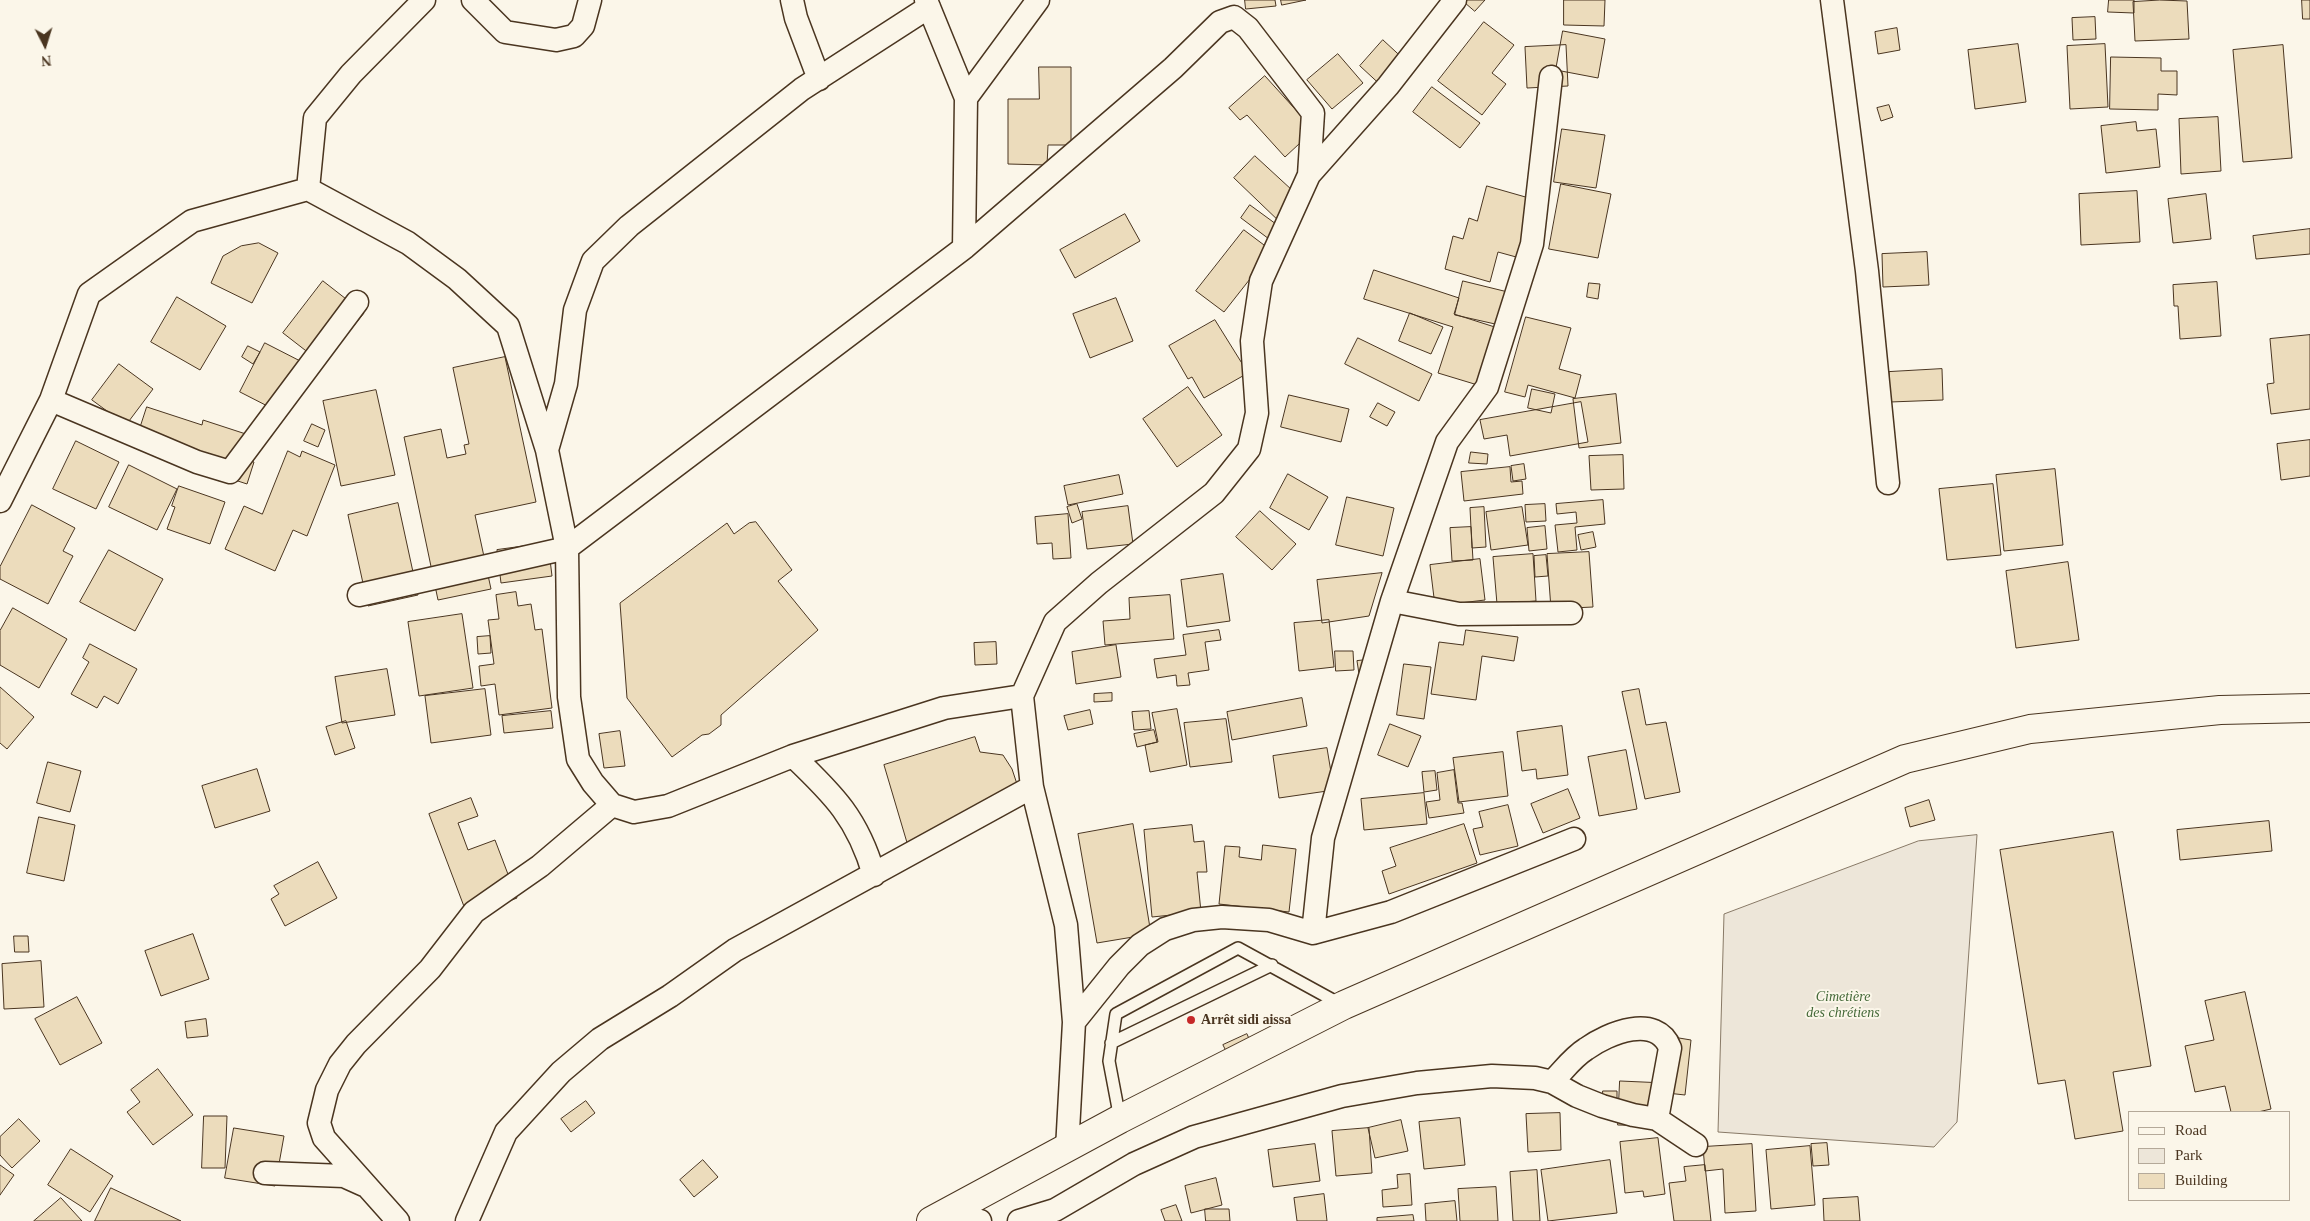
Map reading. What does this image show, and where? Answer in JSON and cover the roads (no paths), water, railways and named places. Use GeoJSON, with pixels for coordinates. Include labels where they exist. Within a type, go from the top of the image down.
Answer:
{"type":"FeatureCollection","features":[{"type":"Feature","properties":{"kind":"main road"},"geometry":{"type":"LineString","coordinates":[[940,1216],[1120,1119],[1344,1006],[1905,759],[2030,729],[2220,710],[2310,708]]}},
{"type":"Feature","properties":{"kind":"street"},"geometry":{"type":"LineString","coordinates":[[308,189],[315,118],[351,74],[424,0]]}},
{"type":"Feature","properties":{"kind":"street"},"geometry":{"type":"LineString","coordinates":[[473,0],[505,32],[556,40],[574,36],[583,26],[590,0]]}},
{"type":"Feature","properties":{"kind":"street"},"geometry":{"type":"LineString","coordinates":[[792,0],[796,18],[819,79]]}},
{"type":"Feature","properties":{"kind":"street"},"geometry":{"type":"LineString","coordinates":[[966,98],[1038,0]]}},
{"type":"Feature","properties":{"kind":"street"},"geometry":{"type":"LineString","coordinates":[[1066,1149],[1074,1022],[1066,925],[1032,787],[1022,696],[1055,622],[1099,583],[1214,493],[1249,449],[1257,413],[1252,341],[1261,281],[1309,175],[1388,86],[1455,0]]}},
{"type":"Feature","properties":{"kind":"street"},"geometry":{"type":"LineString","coordinates":[[1832,0],[1867,271],[1888,482]]}},
{"type":"Feature","properties":{"kind":"street"},"geometry":{"type":"LineString","coordinates":[[547,450],[566,384],[575,310],[593,260],[629,226],[802,89],[927,4],[966,98],[964,248]]}},
{"type":"Feature","properties":{"kind":"street"},"geometry":{"type":"LineString","coordinates":[[359,595],[567,548],[964,248],[1173,68],[1220,22],[1234,17],[1248,28],[1313,113],[1309,175]]}},
{"type":"Feature","properties":{"kind":"street"},"geometry":{"type":"LineString","coordinates":[[1314,933],[1323,838],[1392,601],[1447,442],[1487,388],[1532,244],[1551,77]]}},
{"type":"Feature","properties":{"kind":"street"},"geometry":{"type":"LineString","coordinates":[[0,501],[51,400],[89,294],[192,221],[308,189],[408,243],[457,279],[508,326],[547,450],[567,548],[569,697],[578,759],[593,783],[612,804],[634,812],[668,806],[794,756],[944,708],[1022,696]]}},
{"type":"Feature","properties":{"kind":"street"},"geometry":{"type":"LineString","coordinates":[[51,400],[197,462],[230,472],[357,302]]}},
{"type":"Feature","properties":{"kind":"street"},"geometry":{"type":"LineString","coordinates":[[1392,601],[1459,614],[1571,613]]}},
{"type":"Feature","properties":{"kind":"street"},"geometry":{"type":"LineString","coordinates":[[794,756],[847,813],[866,846],[874,875]]}},
{"type":"Feature","properties":{"kind":"street"},"geometry":{"type":"LineString","coordinates":[[467,1221],[506,1132],[561,1072],[600,1039],[670,996],[735,950],[1032,787]]}},
{"type":"Feature","properties":{"kind":"street"},"geometry":{"type":"LineString","coordinates":[[398,1221],[324,1138],[319,1124],[327,1090],[340,1064],[382,1016],[430,968],[474,912],[540,866],[612,804]]}},
{"type":"Feature","properties":{"kind":"street"},"geometry":{"type":"LineString","coordinates":[[1074,1022],[1120,966],[1140,945],[1165,929],[1193,920],[1222,917],[1269,920],[1314,933],[1391,912],[1574,838]]}},
{"type":"Feature","properties":{"kind":"street"},"geometry":{"type":"LineString","coordinates":[[1552,1082],[1577,1055],[1596,1042],[1618,1034],[1646,1028],[1654,1029],[1662,1033],[1670,1048],[1657,1120]]}},
{"type":"Feature","properties":{"kind":"street"},"geometry":{"type":"LineString","coordinates":[[1019,1221],[1055,1210],[1134,1164],[1194,1137],[1342,1096],[1382,1088],[1492,1076],[1535,1078],[1552,1082],[1577,1096],[1602,1106],[1657,1120],[1696,1145]]}},
{"type":"Feature","properties":{"kind":"street"},"geometry":{"type":"LineString","coordinates":[[265,1174],[344,1176],[365,1186]]}},
{"type":"Feature","properties":{"kind":"street"},"geometry":{"type":"LineString","coordinates":[[940,1216],[980,1221]]}},
{"type":"Feature","properties":{"kind":"lane"},"geometry":{"type":"LineString","coordinates":[[1120,1119],[1109,1061],[1116,1014],[1238,948],[1344,1006]]}},
{"type":"Feature","properties":{"kind":"lane"},"geometry":{"type":"LineString","coordinates":[[1111,1043],[1272,965]]}},
{"type":"Feature","properties":{"kind":"place","name":"Arrêt sidi aissa"},"geometry":{"type":"Point","coordinates":[1191,1020]}},
{"type":"Feature","properties":{"kind":"park label","name":"Cimetière des chrétiens"},"geometry":{"type":"Point","coordinates":[1843,1006]}}]}
